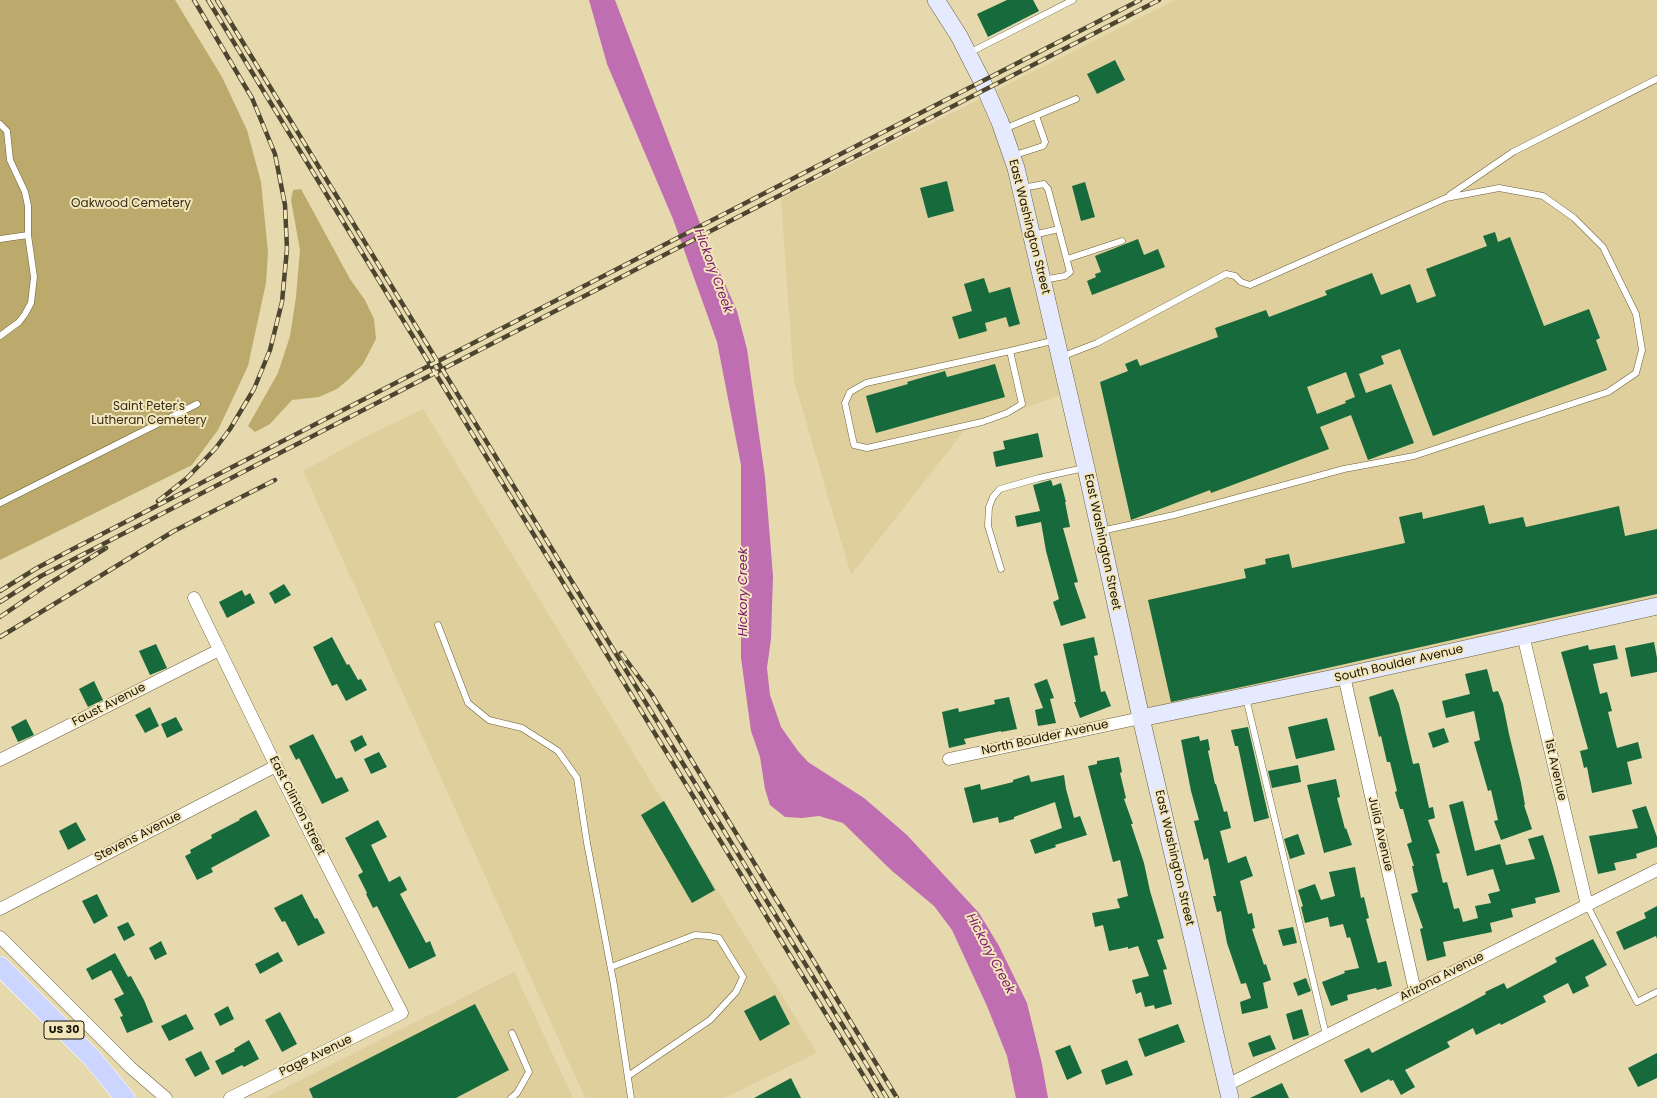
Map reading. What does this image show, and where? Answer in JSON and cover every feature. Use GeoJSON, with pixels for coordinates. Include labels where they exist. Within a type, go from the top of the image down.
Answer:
{"type":"FeatureCollection","features":[{"type":"Feature","properties":{"kind":"main road","name":"US 30"},"geometry":{"type":"LineString","coordinates":[[0,966],[92,1058],[125,1098]]}},
{"type":"Feature","properties":{"kind":"street","name":"East Washington Street"},"geometry":{"type":"LineString","coordinates":[[936,0],[968,54],[1003,130],[1012,156],[1086,468],[1141,718],[1229,1091]]}},
{"type":"Feature","properties":{"kind":"street","name":"East Clinton Street"},"geometry":{"type":"LineString","coordinates":[[194,598],[276,766],[402,1013]]}},
{"type":"Feature","properties":{"kind":"street","name":"South Boulder Avenue"},"geometry":{"type":"LineString","coordinates":[[1141,718],[1344,676],[1657,606]]}},
{"type":"Feature","properties":{"kind":"street","name":"1st Avenue"},"geometry":{"type":"LineString","coordinates":[[1523,635],[1587,905]]}},
{"type":"Feature","properties":{"kind":"street","name":"Faust Avenue"},"geometry":{"type":"LineString","coordinates":[[0,760],[219,650]]}},
{"type":"Feature","properties":{"kind":"street","name":"Julia Avenue"},"geometry":{"type":"LineString","coordinates":[[1344,676],[1415,991]]}},
{"type":"Feature","properties":{"kind":"street","name":"North Boulder Avenue"},"geometry":{"type":"LineString","coordinates":[[949,759],[1141,718]]}},
{"type":"Feature","properties":{"kind":"street","name":"Stevens Avenue"},"geometry":{"type":"LineString","coordinates":[[0,909],[276,766]]}},
{"type":"Feature","properties":{"kind":"street","name":"Arizona Avenue"},"geometry":{"type":"LineString","coordinates":[[1229,1091],[1326,1035],[1657,870]]}},
{"type":"Feature","properties":{"kind":"street"},"geometry":{"type":"LineString","coordinates":[[0,937],[130,1067],[166,1098]]}},
{"type":"Feature","properties":{"kind":"street","name":"Page Avenue"},"geometry":{"type":"LineString","coordinates":[[230,1098],[402,1013]]}},
{"type":"Feature","properties":{"kind":"lane"},"geometry":{"type":"LineString","coordinates":[[968,54],[1073,0]]}},
{"type":"Feature","properties":{"kind":"lane"},"geometry":{"type":"LineString","coordinates":[[1060,357],[1097,343],[1226,274],[1235,276],[1241,282],[1250,285],[1446,198],[1513,152],[1657,79]]}},
{"type":"Feature","properties":{"kind":"lane"},"geometry":{"type":"LineString","coordinates":[[1003,130],[1076,99]]}},
{"type":"Feature","properties":{"kind":"lane"},"geometry":{"type":"LineString","coordinates":[[1012,156],[1043,146],[1045,142],[1036,116]]}},
{"type":"Feature","properties":{"kind":"lane"},"geometry":{"type":"LineString","coordinates":[[0,124],[7,131],[10,160],[25,192],[28,206],[28,235],[34,277],[31,304],[19,322],[0,336]]}},
{"type":"Feature","properties":{"kind":"lane"},"geometry":{"type":"LineString","coordinates":[[1020,188],[1044,184],[1048,189],[1070,272],[1065,276],[1042,280]]}},
{"type":"Feature","properties":{"kind":"lane"},"geometry":{"type":"LineString","coordinates":[[1100,531],[1174,515],[1344,469],[1414,456],[1608,392],[1636,373],[1642,350],[1636,314],[1603,247],[1574,218],[1544,196],[1499,188],[1446,198]]}},
{"type":"Feature","properties":{"kind":"lane"},"geometry":{"type":"LineString","coordinates":[[1031,236],[1058,229]]}},
{"type":"Feature","properties":{"kind":"lane"},"geometry":{"type":"LineString","coordinates":[[0,239],[28,235]]}},
{"type":"Feature","properties":{"kind":"lane"},"geometry":{"type":"LineString","coordinates":[[1066,259],[1122,241]]}},
{"type":"Feature","properties":{"kind":"lane"},"geometry":{"type":"LineString","coordinates":[[1010,351],[1022,404],[1007,413],[982,422],[867,448],[854,445],[845,403],[850,392],[866,383],[1056,340]]}},
{"type":"Feature","properties":{"kind":"lane"},"geometry":{"type":"LineString","coordinates":[[0,503],[197,404]]}},
{"type":"Feature","properties":{"kind":"lane"},"geometry":{"type":"LineString","coordinates":[[1001,569],[988,526],[989,507],[993,497],[1000,489],[1039,478],[1086,468]]}},
{"type":"Feature","properties":{"kind":"lane"},"geometry":{"type":"LineString","coordinates":[[438,625],[468,703],[488,720],[522,728],[558,751],[577,778],[587,843],[611,967],[631,1098]]}},
{"type":"Feature","properties":{"kind":"lane"},"geometry":{"type":"LineString","coordinates":[[1245,696],[1326,1035]]}},
{"type":"Feature","properties":{"kind":"lane"},"geometry":{"type":"LineString","coordinates":[[1587,905],[1637,1002],[1657,992]]}},
{"type":"Feature","properties":{"kind":"lane"},"geometry":{"type":"LineString","coordinates":[[611,967],[695,935],[709,936],[719,938],[743,977],[736,992],[710,1020],[628,1076]]}},
{"type":"Feature","properties":{"kind":"lane"},"geometry":{"type":"LineString","coordinates":[[511,1098],[517,1094],[530,1072],[512,1033]]}},
{"type":"Feature","properties":{"kind":"shaded area"},"geometry":{"type":"Polygon","coordinates":[[[1175,0],[1657,0],[1657,607],[1145,709],[991,93],[1175,0]]]}},
{"type":"Feature","properties":{"kind":"shaded area"},"geometry":{"type":"Polygon","coordinates":[[[984,97],[998,126],[1065,393],[964,431],[851,575],[794,381],[781,199],[984,97]]]}},
{"type":"Feature","properties":{"kind":"shaded area"},"geometry":{"type":"Polygon","coordinates":[[[423,409],[817,1053],[724,1098],[585,1098],[303,471],[359,440],[423,409]]]}},
{"type":"Feature","properties":{"kind":"shaded area"},"geometry":{"type":"Polygon","coordinates":[[[514,971],[573,1098],[265,1098],[510,974],[514,971]]]}},
{"type":"Feature","properties":{"kind":"green space","name":"Oakwood Cemetery"},"geometry":{"type":"Polygon","coordinates":[[[0,0],[175,0],[222,77],[247,130],[261,182],[268,252],[266,283],[248,366],[218,430],[192,465],[0,560],[0,0]]]}},
{"type":"Feature","properties":{"kind":"green space"},"geometry":{"type":"Polygon","coordinates":[[[301,189],[350,279],[365,300],[374,319],[376,339],[363,364],[337,389],[319,397],[292,400],[270,424],[255,432],[248,426],[278,373],[290,336],[296,297],[300,250],[291,200],[293,190],[301,189]]]}},
{"type":"Feature","properties":{"kind":"water","name":"Hickory Creek"},"geometry":{"type":"Polygon","coordinates":[[[589,0],[615,0],[712,255],[737,311],[747,349],[765,477],[773,576],[771,639],[767,668],[770,695],[781,727],[808,762],[864,798],[907,835],[979,913],[999,946],[1027,1003],[1042,1064],[1048,1098],[1016,1098],[1007,1056],[987,1006],[952,930],[934,906],[891,870],[843,823],[819,816],[802,818],[785,817],[770,805],[765,789],[760,757],[751,731],[741,658],[741,465],[717,342],[673,219],[607,64],[589,0]]]}},
{"type":"Feature","properties":{"kind":"building"},"geometry":{"type":"Polygon","coordinates":[[[1007,0],[1033,0],[1039,11],[988,37],[977,14],[1007,0]]]}},
{"type":"Feature","properties":{"kind":"building"},"geometry":{"type":"Polygon","coordinates":[[[1115,60],[1125,80],[1097,94],[1087,74],[1115,60]]]}},
{"type":"Feature","properties":{"kind":"building"},"geometry":{"type":"Polygon","coordinates":[[[947,181],[954,211],[928,218],[920,188],[947,181]]]}},
{"type":"Feature","properties":{"kind":"building"},"geometry":{"type":"Polygon","coordinates":[[[1085,182],[1095,217],[1081,221],[1072,186],[1085,182]]]}},
{"type":"Feature","properties":{"kind":"building"},"geometry":{"type":"Polygon","coordinates":[[[1495,232],[1498,242],[1510,237],[1544,326],[1589,309],[1600,338],[1596,340],[1607,370],[1433,436],[1400,349],[1381,356],[1384,364],[1359,374],[1366,393],[1391,384],[1414,443],[1368,460],[1351,415],[1320,427],[1329,449],[1211,493],[1210,490],[1131,520],[1100,382],[1128,371],[1125,364],[1137,359],[1140,366],[1218,337],[1215,328],[1266,310],[1269,317],[1327,295],[1325,291],[1372,273],[1381,295],[1410,284],[1417,303],[1436,296],[1426,269],[1487,246],[1483,236],[1495,232]],[[1346,372],[1307,387],[1317,414],[1346,403],[1345,401],[1355,397],[1346,372]]]}},
{"type":"Feature","properties":{"kind":"building"},"geometry":{"type":"Polygon","coordinates":[[[1138,239],[1144,255],[1158,249],[1165,267],[1092,295],[1087,281],[1096,277],[1095,274],[1101,272],[1095,256],[1138,239]]]}},
{"type":"Feature","properties":{"kind":"building"},"geometry":{"type":"Polygon","coordinates":[[[984,278],[989,293],[1010,287],[1020,324],[1009,327],[1006,317],[985,323],[987,331],[959,339],[952,317],[972,311],[964,284],[984,278]]]}},
{"type":"Feature","properties":{"kind":"building"},"geometry":{"type":"Polygon","coordinates":[[[995,364],[1005,397],[876,433],[866,396],[908,384],[907,382],[945,371],[947,377],[995,364]]]}},
{"type":"Feature","properties":{"kind":"building"},"geometry":{"type":"Polygon","coordinates":[[[1038,433],[1043,457],[996,467],[993,452],[1005,449],[1003,441],[1038,433]]]}},
{"type":"Feature","properties":{"kind":"building"},"geometry":{"type":"Polygon","coordinates":[[[1051,480],[1053,486],[1061,483],[1066,502],[1070,527],[1063,528],[1078,582],[1074,583],[1086,618],[1061,626],[1053,602],[1059,599],[1046,551],[1041,522],[1017,527],[1015,516],[1040,511],[1033,485],[1051,480]]]}},
{"type":"Feature","properties":{"kind":"building"},"geometry":{"type":"Polygon","coordinates":[[[1484,505],[1489,524],[1523,517],[1526,527],[1619,506],[1625,536],[1657,529],[1657,594],[1171,702],[1148,600],[1246,578],[1244,569],[1266,564],[1265,559],[1289,554],[1292,568],[1405,543],[1399,517],[1422,512],[1423,519],[1484,505]]]}},
{"type":"Feature","properties":{"kind":"building"},"geometry":{"type":"Polygon","coordinates":[[[284,584],[291,595],[275,604],[269,593],[284,584]]]}},
{"type":"Feature","properties":{"kind":"building"},"geometry":{"type":"Polygon","coordinates":[[[242,590],[245,596],[250,593],[255,603],[227,618],[219,602],[242,590]]]}},
{"type":"Feature","properties":{"kind":"building"},"geometry":{"type":"Polygon","coordinates":[[[332,637],[347,665],[349,664],[358,680],[361,679],[367,690],[346,701],[337,684],[332,686],[313,647],[332,637]]]}},
{"type":"Feature","properties":{"kind":"building"},"geometry":{"type":"Polygon","coordinates":[[[1094,637],[1098,655],[1094,656],[1101,692],[1105,691],[1111,706],[1080,718],[1074,702],[1076,702],[1063,644],[1094,637]]]}},
{"type":"Feature","properties":{"kind":"building"},"geometry":{"type":"Polygon","coordinates":[[[1654,642],[1657,658],[1657,672],[1631,677],[1625,648],[1654,642]]]}},
{"type":"Feature","properties":{"kind":"building"},"geometry":{"type":"Polygon","coordinates":[[[156,644],[167,668],[150,675],[139,651],[156,644]]]}},
{"type":"Feature","properties":{"kind":"building"},"geometry":{"type":"Polygon","coordinates":[[[1588,645],[1589,650],[1615,645],[1618,659],[1593,664],[1600,694],[1607,692],[1612,711],[1608,712],[1617,748],[1638,742],[1642,758],[1627,762],[1632,784],[1592,793],[1587,767],[1584,768],[1580,751],[1588,749],[1561,652],[1588,645]]]}},
{"type":"Feature","properties":{"kind":"building"},"geometry":{"type":"Polygon","coordinates":[[[1487,669],[1493,692],[1498,691],[1503,704],[1521,783],[1524,805],[1532,829],[1501,840],[1494,821],[1498,820],[1491,790],[1488,791],[1474,742],[1480,740],[1474,711],[1446,718],[1442,701],[1470,694],[1465,674],[1487,669]]]}},
{"type":"Feature","properties":{"kind":"building"},"geometry":{"type":"Polygon","coordinates":[[[1047,679],[1054,698],[1050,699],[1056,723],[1038,726],[1035,710],[1043,708],[1034,684],[1047,679]]]}},
{"type":"Feature","properties":{"kind":"building"},"geometry":{"type":"Polygon","coordinates":[[[94,681],[103,700],[88,707],[79,689],[94,681]]]}},
{"type":"Feature","properties":{"kind":"building"},"geometry":{"type":"Polygon","coordinates":[[[1393,689],[1399,704],[1413,764],[1419,763],[1429,808],[1433,807],[1435,818],[1428,820],[1440,853],[1436,854],[1443,883],[1447,882],[1454,909],[1459,908],[1463,922],[1478,918],[1475,906],[1491,903],[1488,894],[1500,891],[1493,869],[1467,876],[1449,805],[1463,801],[1475,851],[1500,844],[1506,865],[1535,859],[1528,839],[1543,835],[1560,892],[1535,898],[1536,903],[1511,909],[1513,917],[1490,923],[1492,932],[1443,942],[1446,956],[1427,961],[1420,929],[1423,928],[1411,894],[1418,892],[1412,866],[1414,866],[1407,844],[1412,842],[1403,809],[1400,809],[1395,792],[1397,791],[1390,762],[1387,762],[1369,697],[1393,689]]]}},
{"type":"Feature","properties":{"kind":"building"},"geometry":{"type":"Polygon","coordinates":[[[1009,697],[1017,729],[964,739],[966,744],[949,748],[942,712],[958,708],[959,712],[995,704],[994,700],[1009,697]]]}},
{"type":"Feature","properties":{"kind":"building"},"geometry":{"type":"Polygon","coordinates":[[[150,707],[159,726],[145,733],[135,715],[150,707]]]}},
{"type":"Feature","properties":{"kind":"building"},"geometry":{"type":"Polygon","coordinates":[[[176,717],[183,730],[167,738],[161,724],[176,717]]]}},
{"type":"Feature","properties":{"kind":"building"},"geometry":{"type":"Polygon","coordinates":[[[1327,718],[1335,750],[1296,759],[1288,727],[1327,718]]]}},
{"type":"Feature","properties":{"kind":"building"},"geometry":{"type":"Polygon","coordinates":[[[26,719],[34,735],[18,742],[11,727],[26,719]]]}},
{"type":"Feature","properties":{"kind":"building"},"geometry":{"type":"Polygon","coordinates":[[[1248,727],[1269,818],[1254,822],[1238,746],[1235,746],[1231,730],[1248,727]]]}},
{"type":"Feature","properties":{"kind":"building"},"geometry":{"type":"Polygon","coordinates":[[[1444,728],[1449,742],[1433,748],[1428,733],[1444,728]]]}},
{"type":"Feature","properties":{"kind":"building"},"geometry":{"type":"Polygon","coordinates":[[[313,734],[336,779],[342,777],[349,791],[322,804],[299,758],[296,760],[289,746],[313,734]]]}},
{"type":"Feature","properties":{"kind":"building"},"geometry":{"type":"Polygon","coordinates":[[[362,735],[367,745],[355,752],[350,741],[362,735]]]}},
{"type":"Feature","properties":{"kind":"building"},"geometry":{"type":"Polygon","coordinates":[[[1199,736],[1200,741],[1208,739],[1210,750],[1208,751],[1215,784],[1224,812],[1227,811],[1231,828],[1220,831],[1228,863],[1246,856],[1253,876],[1240,881],[1248,914],[1252,913],[1255,928],[1252,929],[1264,965],[1266,964],[1271,980],[1263,983],[1268,1008],[1242,1014],[1240,1002],[1251,998],[1246,983],[1241,984],[1227,943],[1221,911],[1217,912],[1213,896],[1216,896],[1208,858],[1204,860],[1194,821],[1199,820],[1191,791],[1181,740],[1199,736]]]}},
{"type":"Feature","properties":{"kind":"building"},"geometry":{"type":"Polygon","coordinates":[[[379,752],[387,767],[371,774],[364,759],[379,752]]]}},
{"type":"Feature","properties":{"kind":"building"},"geometry":{"type":"Polygon","coordinates":[[[1119,757],[1122,772],[1120,773],[1126,798],[1124,799],[1133,824],[1131,824],[1144,863],[1150,891],[1164,938],[1157,940],[1167,969],[1163,970],[1172,1004],[1155,1009],[1154,1005],[1145,1007],[1141,992],[1136,994],[1132,980],[1149,976],[1138,946],[1128,949],[1128,947],[1109,951],[1103,925],[1095,927],[1092,913],[1120,908],[1117,899],[1128,896],[1120,860],[1113,862],[1088,766],[1097,764],[1097,761],[1119,757]]]}},
{"type":"Feature","properties":{"kind":"building"},"geometry":{"type":"Polygon","coordinates":[[[1298,765],[1301,782],[1272,788],[1268,771],[1298,765]]]}},
{"type":"Feature","properties":{"kind":"building"},"geometry":{"type":"Polygon","coordinates":[[[1029,775],[1031,782],[1064,775],[1066,789],[1074,818],[1080,816],[1087,835],[1055,845],[1056,847],[1035,854],[1030,840],[1062,828],[1055,802],[1014,817],[1014,819],[999,823],[998,817],[973,823],[964,788],[980,784],[981,790],[1013,782],[1013,780],[1029,775]]]}},
{"type":"Feature","properties":{"kind":"building"},"geometry":{"type":"Polygon","coordinates":[[[1336,779],[1340,797],[1337,798],[1345,829],[1346,828],[1352,845],[1324,853],[1307,785],[1336,779]]]}},
{"type":"Feature","properties":{"kind":"building"},"geometry":{"type":"Polygon","coordinates":[[[664,801],[715,890],[692,903],[641,815],[664,801]]]}},
{"type":"Feature","properties":{"kind":"building"},"geometry":{"type":"Polygon","coordinates":[[[1646,806],[1657,837],[1657,847],[1636,854],[1637,858],[1614,863],[1616,870],[1598,874],[1589,836],[1638,828],[1632,810],[1646,806]]]}},
{"type":"Feature","properties":{"kind":"building"},"geometry":{"type":"Polygon","coordinates":[[[256,810],[270,836],[211,868],[213,872],[197,880],[185,856],[191,853],[190,850],[212,838],[211,835],[256,810]]]}},
{"type":"Feature","properties":{"kind":"building"},"geometry":{"type":"Polygon","coordinates":[[[378,820],[387,837],[371,845],[389,882],[400,876],[407,890],[400,894],[426,943],[430,941],[436,956],[409,969],[377,906],[373,908],[366,894],[367,893],[358,875],[363,872],[345,838],[378,820]]]}},
{"type":"Feature","properties":{"kind":"building"},"geometry":{"type":"Polygon","coordinates":[[[76,822],[86,840],[68,850],[59,831],[76,822]]]}},
{"type":"Feature","properties":{"kind":"building"},"geometry":{"type":"Polygon","coordinates":[[[1298,834],[1305,854],[1290,859],[1284,839],[1298,834]]]}},
{"type":"Feature","properties":{"kind":"building"},"geometry":{"type":"Polygon","coordinates":[[[1355,867],[1361,898],[1364,897],[1369,918],[1366,919],[1378,963],[1386,961],[1392,986],[1347,995],[1348,1000],[1331,1006],[1322,982],[1345,973],[1344,971],[1359,968],[1350,937],[1347,938],[1343,924],[1330,927],[1328,917],[1305,923],[1301,907],[1303,906],[1298,890],[1315,884],[1321,900],[1335,896],[1329,872],[1355,867]]]}},
{"type":"Feature","properties":{"kind":"building"},"geometry":{"type":"Polygon","coordinates":[[[97,894],[108,916],[94,924],[82,901],[97,894]]]}},
{"type":"Feature","properties":{"kind":"building"},"geometry":{"type":"Polygon","coordinates":[[[302,894],[315,919],[317,918],[325,933],[298,946],[285,921],[282,922],[274,908],[302,894]]]}},
{"type":"Feature","properties":{"kind":"building"},"geometry":{"type":"Polygon","coordinates":[[[1657,906],[1657,939],[1656,936],[1624,950],[1616,932],[1646,918],[1644,913],[1657,906]]]}},
{"type":"Feature","properties":{"kind":"building"},"geometry":{"type":"Polygon","coordinates":[[[128,922],[135,935],[124,941],[117,927],[128,922]]]}},
{"type":"Feature","properties":{"kind":"building"},"geometry":{"type":"Polygon","coordinates":[[[1293,927],[1297,943],[1283,946],[1278,930],[1293,927]]]}},
{"type":"Feature","properties":{"kind":"building"},"geometry":{"type":"Polygon","coordinates":[[[1593,939],[1607,965],[1585,977],[1589,986],[1573,994],[1568,983],[1543,996],[1546,1002],[1501,1025],[1500,1023],[1476,1035],[1473,1028],[1447,1042],[1450,1047],[1405,1070],[1415,1087],[1401,1095],[1393,1080],[1390,1081],[1389,1079],[1361,1093],[1344,1060],[1369,1048],[1372,1053],[1462,1007],[1486,994],[1485,992],[1504,983],[1507,989],[1557,962],[1555,958],[1593,939]]]}},
{"type":"Feature","properties":{"kind":"building"},"geometry":{"type":"Polygon","coordinates":[[[161,941],[167,954],[155,960],[149,948],[161,941]]]}},
{"type":"Feature","properties":{"kind":"building"},"geometry":{"type":"Polygon","coordinates":[[[278,952],[283,961],[260,974],[255,964],[278,952]]]}},
{"type":"Feature","properties":{"kind":"building"},"geometry":{"type":"Polygon","coordinates":[[[115,953],[128,977],[131,976],[144,1000],[153,1022],[127,1033],[120,1017],[123,1016],[114,999],[124,994],[111,970],[92,980],[86,969],[115,953]]]}},
{"type":"Feature","properties":{"kind":"building"},"geometry":{"type":"Polygon","coordinates":[[[1306,978],[1311,991],[1298,996],[1293,983],[1306,978]]]}},
{"type":"Feature","properties":{"kind":"building"},"geometry":{"type":"Polygon","coordinates":[[[775,995],[790,1024],[760,1041],[744,1011],[775,995]]]}},
{"type":"Feature","properties":{"kind":"building"},"geometry":{"type":"Polygon","coordinates":[[[475,1004],[509,1070],[456,1098],[313,1098],[309,1089],[475,1004]]]}},
{"type":"Feature","properties":{"kind":"building"},"geometry":{"type":"Polygon","coordinates":[[[228,1006],[234,1019],[220,1026],[214,1014],[228,1006]]]}},
{"type":"Feature","properties":{"kind":"building"},"geometry":{"type":"Polygon","coordinates":[[[1302,1009],[1309,1035],[1293,1040],[1286,1014],[1302,1009]]]}},
{"type":"Feature","properties":{"kind":"building"},"geometry":{"type":"Polygon","coordinates":[[[280,1012],[297,1044],[282,1052],[265,1020],[280,1012]]]}},
{"type":"Feature","properties":{"kind":"building"},"geometry":{"type":"Polygon","coordinates":[[[186,1014],[194,1029],[169,1041],[161,1026],[186,1014]]]}},
{"type":"Feature","properties":{"kind":"building"},"geometry":{"type":"Polygon","coordinates":[[[1178,1024],[1185,1042],[1145,1057],[1138,1039],[1178,1024]]]}},
{"type":"Feature","properties":{"kind":"building"},"geometry":{"type":"Polygon","coordinates":[[[1270,1035],[1276,1049],[1253,1057],[1248,1043],[1270,1035]]]}},
{"type":"Feature","properties":{"kind":"building"},"geometry":{"type":"Polygon","coordinates":[[[249,1040],[259,1059],[244,1067],[242,1065],[222,1075],[215,1061],[235,1051],[234,1049],[249,1040]]]}},
{"type":"Feature","properties":{"kind":"building"},"geometry":{"type":"Polygon","coordinates":[[[1070,1045],[1082,1073],[1067,1080],[1055,1051],[1070,1045]]]}},
{"type":"Feature","properties":{"kind":"building"},"geometry":{"type":"Polygon","coordinates":[[[201,1051],[210,1069],[195,1077],[185,1059],[201,1051]]]}},
{"type":"Feature","properties":{"kind":"building"},"geometry":{"type":"Polygon","coordinates":[[[1657,1053],[1657,1078],[1638,1087],[1628,1068],[1657,1053]]]}},
{"type":"Feature","properties":{"kind":"building"},"geometry":{"type":"Polygon","coordinates":[[[1127,1060],[1133,1075],[1106,1085],[1101,1070],[1127,1060]]]}},
{"type":"Feature","properties":{"kind":"building"},"geometry":{"type":"Polygon","coordinates":[[[791,1078],[801,1098],[754,1098],[791,1078]]]}},
{"type":"Feature","properties":{"kind":"building"},"geometry":{"type":"Polygon","coordinates":[[[1282,1083],[1289,1098],[1250,1098],[1282,1083]]]}},
{"type":"Feature","properties":{"kind":"railway"},"geometry":{"type":"LineString","coordinates":[[158,501],[187,478],[215,449],[230,429],[254,389],[270,350],[282,302],[287,249],[285,205],[275,154],[252,98],[194,0]]}},
{"type":"Feature","properties":{"kind":"railway"},"geometry":{"type":"LineString","coordinates":[[208,0],[877,1098]]}},
{"type":"Feature","properties":{"kind":"railway"},"geometry":{"type":"LineString","coordinates":[[217,0],[887,1098]]}},
{"type":"Feature","properties":{"kind":"railway"},"geometry":{"type":"LineString","coordinates":[[0,591],[37,568],[69,551],[1140,0]]}},
{"type":"Feature","properties":{"kind":"railway"},"geometry":{"type":"LineString","coordinates":[[0,602],[41,576],[1159,0]]}},
{"type":"Feature","properties":{"kind":"railway"},"geometry":{"type":"LineString","coordinates":[[0,637],[174,531],[275,480]]}},
{"type":"Feature","properties":{"kind":"railway"},"geometry":{"type":"LineString","coordinates":[[0,617],[106,548]]}},
{"type":"Feature","properties":{"kind":"railway"},"geometry":{"type":"LineString","coordinates":[[621,653],[652,695],[897,1098]]}},
{"type":"Feature","properties":{"kind":"park label","name":"Saint Peter's Lutheran Cemetery"},"geometry":{"type":"Point","coordinates":[149,414]}}]}
